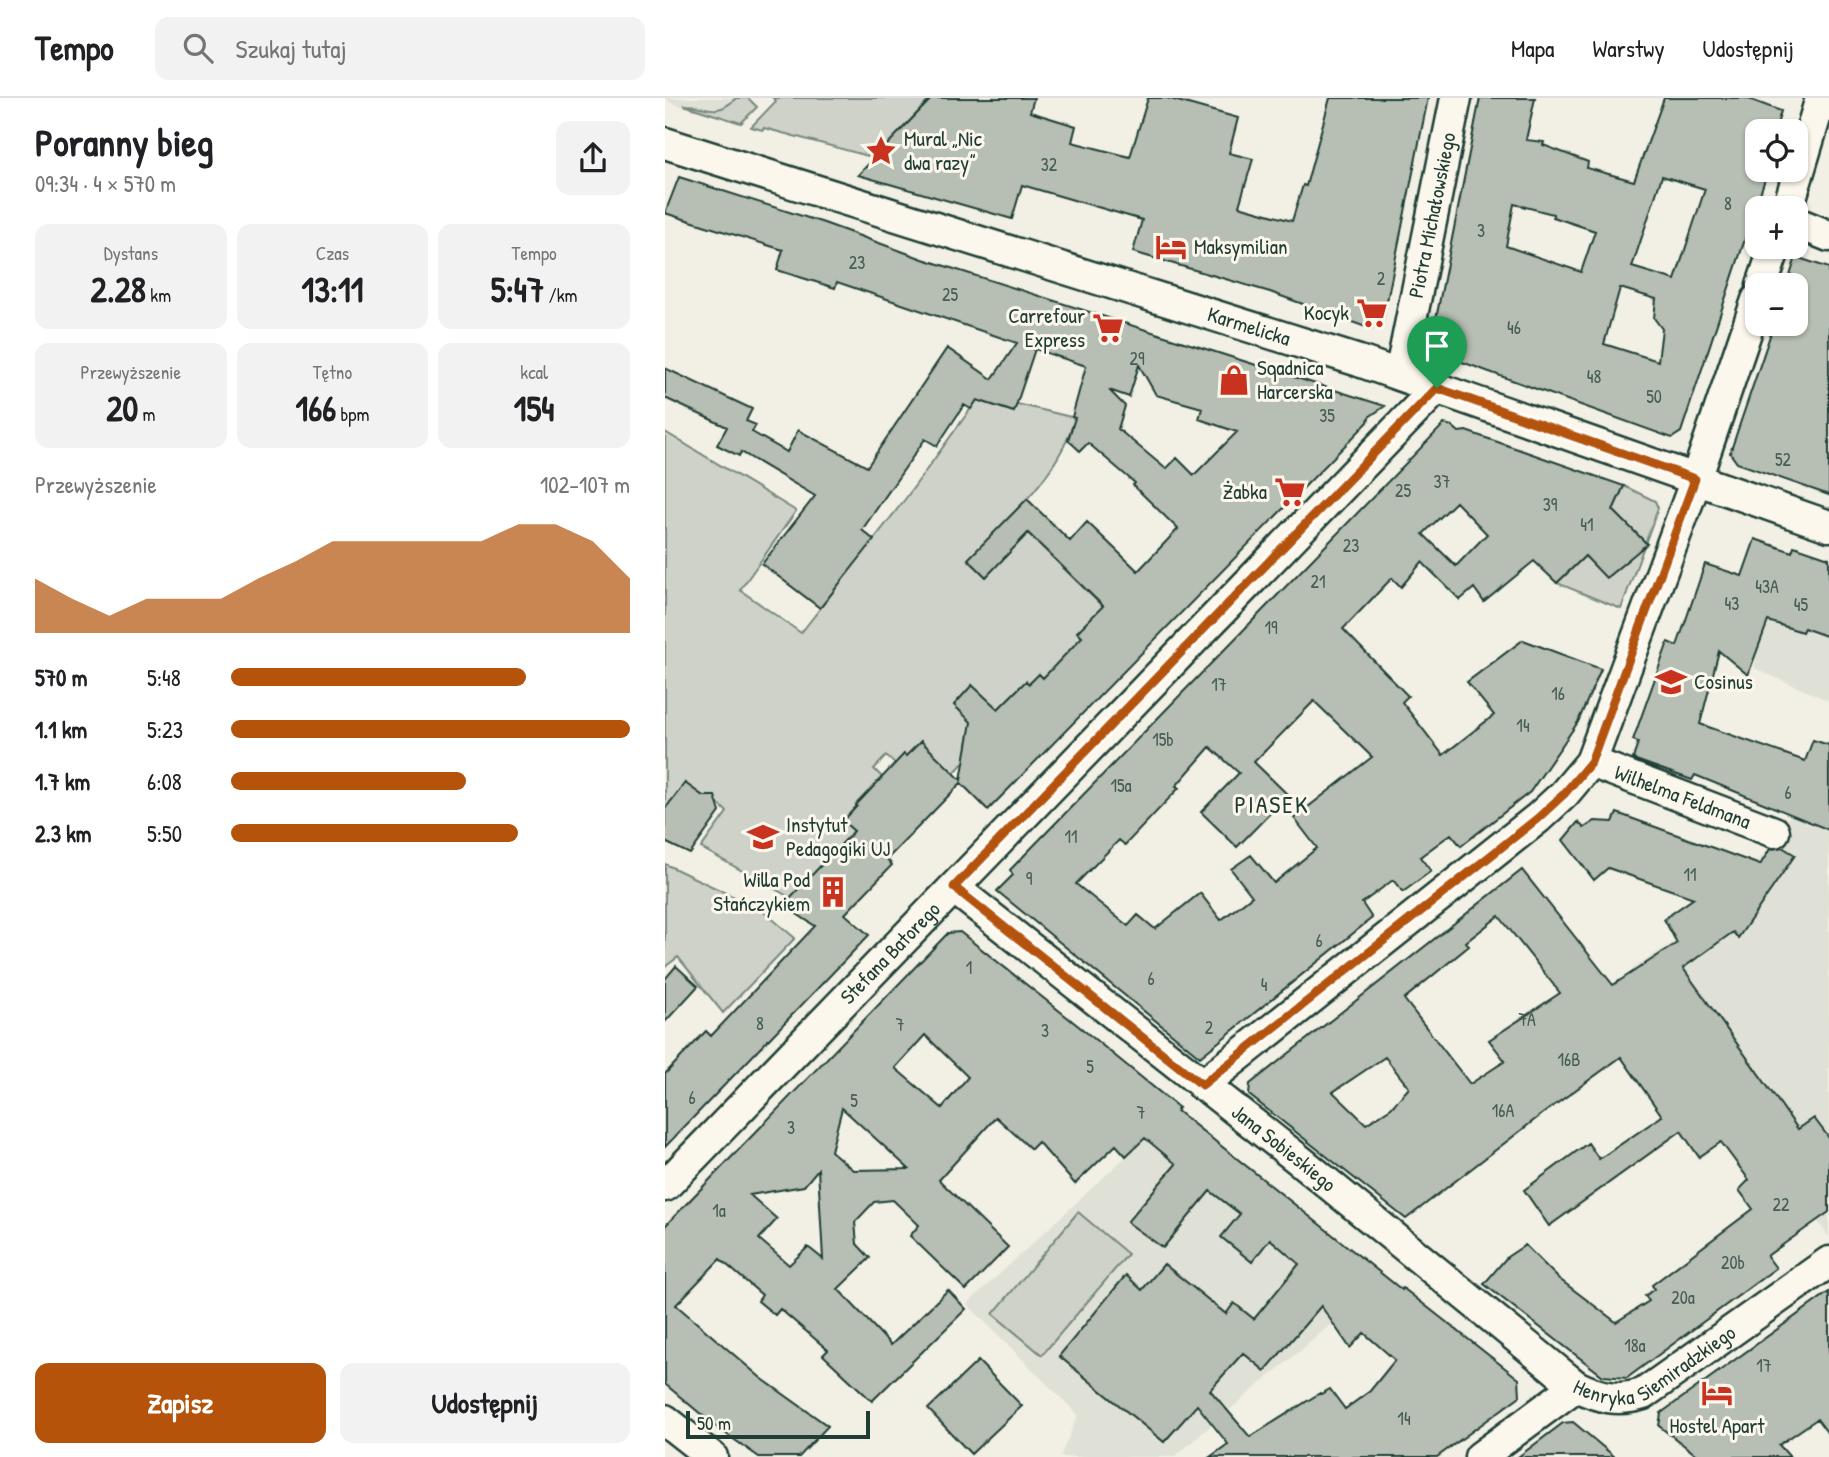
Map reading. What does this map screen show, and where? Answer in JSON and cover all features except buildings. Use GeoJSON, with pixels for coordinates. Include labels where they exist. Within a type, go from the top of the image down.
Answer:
{"type":"FeatureCollection","features":[{"type":"Feature","properties":{"kind":"street","name":"Piotra Michałowskiego"},"geometry":{"type":"LineString","coordinates":[[1400,375],[1456,98]]}},
{"type":"Feature","properties":{"kind":"street"},"geometry":{"type":"LineString","coordinates":[[1792,196],[1821,98]]}},
{"type":"Feature","properties":{"kind":"street","name":"Karmelicka"},"geometry":{"type":"LineString","coordinates":[[665,143],[1285,337],[1829,526]]}},
{"type":"Feature","properties":{"kind":"street"},"geometry":{"type":"LineString","coordinates":[[1808,227],[1829,236]]}},
{"type":"Feature","properties":{"kind":"street"},"geometry":{"type":"LineString","coordinates":[[1202,1085],[1538,818],[1564,794],[1591,762],[1745,335]]}},
{"type":"Feature","properties":{"kind":"street","name":"Stefana Batorego"},"geometry":{"type":"LineString","coordinates":[[665,1186],[1437,388]]}},
{"type":"Feature","properties":{"kind":"street","name":"Wilhelma Feldmana"},"geometry":{"type":"LineString","coordinates":[[1591,762],[1774,832]]}},
{"type":"Feature","properties":{"kind":"street","name":"Jana Sobieskiego"},"geometry":{"type":"LineString","coordinates":[[954,887],[1303,1163],[1576,1386]]}},
{"type":"Feature","properties":{"kind":"street","name":"Henryka Siemiradzkiego"},"geometry":{"type":"LineString","coordinates":[[1480,1457],[1576,1386],[1606,1398],[1628,1399],[1643,1394],[1829,1262]]}},
{"type":"Feature","properties":{"kind":"street"},"geometry":{"type":"LineString","coordinates":[[665,1420],[712,1457]]}},
{"type":"Feature","properties":{"kind":"shaded area"},"geometry":{"type":"Polygon","coordinates":[[[665,98],[740,98],[721,118],[671,103],[665,98]]]}},
{"type":"Feature","properties":{"kind":"shaded area"},"geometry":{"type":"Polygon","coordinates":[[[736,98],[748,98],[757,107],[741,123],[684,105],[716,109],[736,98]]]}},
{"type":"Feature","properties":{"kind":"shaded area"},"geometry":{"type":"Polygon","coordinates":[[[773,98],[931,98],[875,158],[764,128],[751,127],[776,101],[773,98]]]}},
{"type":"Feature","properties":{"kind":"shaded area"},"geometry":{"type":"Polygon","coordinates":[[[977,400],[1013,412],[1017,404],[1075,418],[1067,439],[1045,477],[1016,512],[968,560],[986,576],[1028,533],[1101,605],[1111,607],[1078,632],[1083,638],[1044,679],[1039,675],[1029,684],[1026,682],[1021,701],[989,718],[975,729],[967,743],[975,750],[954,773],[904,755],[895,764],[886,756],[874,769],[882,777],[843,821],[856,833],[822,864],[793,899],[701,848],[727,812],[716,801],[706,798],[685,783],[665,809],[665,432],[796,511],[740,590],[801,633],[906,498],[977,400]],[[972,686],[954,705],[963,714],[981,694],[972,686]]]}},
{"type":"Feature","properties":{"kind":"shaded area"},"geometry":{"type":"Polygon","coordinates":[[[1624,486],[1655,501],[1658,508],[1645,543],[1613,510],[1624,486]]]}},
{"type":"Feature","properties":{"kind":"shaded area"},"geometry":{"type":"Polygon","coordinates":[[[1644,546],[1621,609],[1557,583],[1585,556],[1607,578],[1644,546]]]}},
{"type":"Feature","properties":{"kind":"shaded area"},"geometry":{"type":"Polygon","coordinates":[[[1794,546],[1829,558],[1829,701],[1754,668],[1761,638],[1794,546]]]}},
{"type":"Feature","properties":{"kind":"shaded area"},"geometry":{"type":"Polygon","coordinates":[[[1829,761],[1829,1237],[1633,968],[1726,909],[1791,814],[1812,826],[1829,761]]]}},
{"type":"Feature","properties":{"kind":"shaded area"},"geometry":{"type":"Polygon","coordinates":[[[665,864],[762,910],[795,938],[723,1013],[678,957],[665,967],[665,864]]]}},
{"type":"Feature","properties":{"kind":"shaded area"},"geometry":{"type":"Polygon","coordinates":[[[1176,1110],[1386,1278],[1174,1457],[1060,1457],[1078,1415],[967,1304],[1176,1110]]]}},
{"type":"Feature","properties":{"kind":"shaded area"},"geometry":{"type":"Polygon","coordinates":[[[1078,1212],[1128,1254],[1042,1355],[993,1314],[1078,1212]]]}},
{"type":"Feature","properties":{"kind":"place","name":"Mural „Nic dwa razy”"},"geometry":{"type":"Point","coordinates":[881,151]}},
{"type":"Feature","properties":{"kind":"place","name":"Maksymilian"},"geometry":{"type":"Point","coordinates":[1171,247]}},
{"type":"Feature","properties":{"kind":"place","name":"Kocyk"},"geometry":{"type":"Point","coordinates":[1372,313]}},
{"type":"Feature","properties":{"kind":"place","name":"Carrefour Express"},"geometry":{"type":"Point","coordinates":[1108,328]}},
{"type":"Feature","properties":{"kind":"place","name":"Sqadnica Harcerska"},"geometry":{"type":"Point","coordinates":[1234,380]}},
{"type":"Feature","properties":{"kind":"place","name":"Żabka"},"geometry":{"type":"Point","coordinates":[1290,492]}},
{"type":"Feature","properties":{"kind":"place","name":"Cosinus"},"geometry":{"type":"Point","coordinates":[1671,682]}},
{"type":"Feature","properties":{"kind":"place","name":"Instytut Pedagogiki UJ"},"geometry":{"type":"Point","coordinates":[763,837]}},
{"type":"Feature","properties":{"kind":"place","name":"Willa Pod Stańczykiem"},"geometry":{"type":"Point","coordinates":[833,892]}},
{"type":"Feature","properties":{"kind":"place","name":"Hostel Apart"},"geometry":{"type":"Point","coordinates":[1717,1393]}},
{"type":"Feature","properties":{"kind":"district","name":"PIASEK"},"geometry":{"type":"Point","coordinates":[1272,805]}},
{"type":"Feature","properties":{"kind":"route"},"geometry":{"type":"LineString","coordinates":[[1437,388],[1695,479],[1591,762],[1564,794],[1538,818],[1202,1085],[954,887],[1437,388]]}}]}
